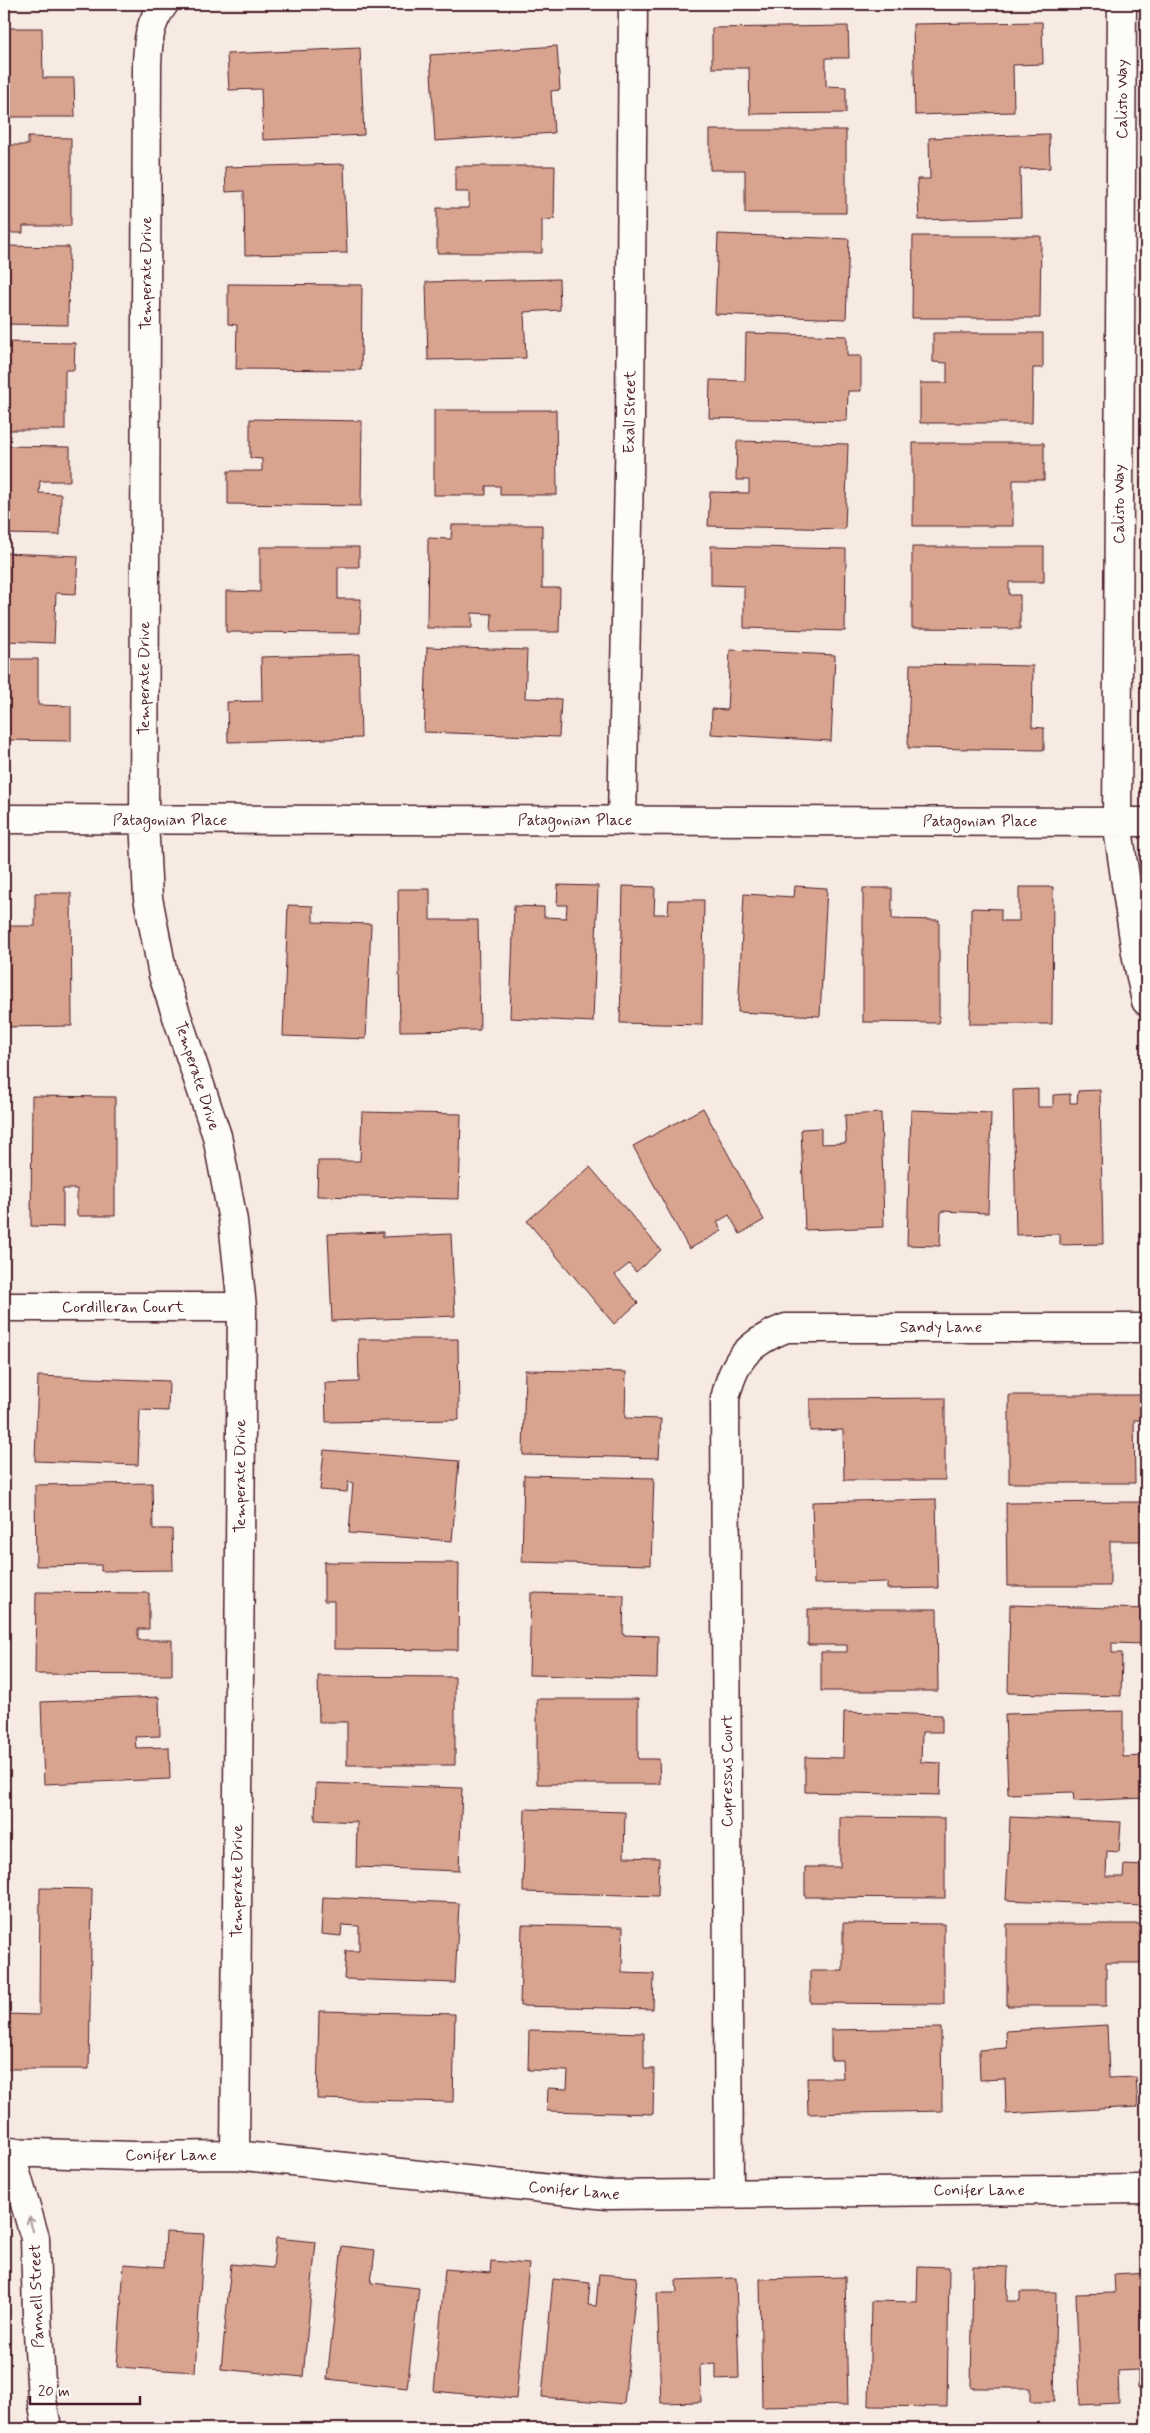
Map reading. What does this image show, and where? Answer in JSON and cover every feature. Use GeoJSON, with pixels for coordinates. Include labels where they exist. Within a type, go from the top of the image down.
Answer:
{"type":"FeatureCollection","features":[{"type":"Feature","properties":{"kind":"street","name":"Temperate Drive"},"geometry":{"type":"LineString","coordinates":[[164,4],[155,14],[148,37],[147,64],[144,820],[148,898],[161,966],[217,1136],[233,1221],[242,1307],[235,2155]]}},
{"type":"Feature","properties":{"kind":"street","name":"Exall Street"},"geometry":{"type":"LineString","coordinates":[[622,821],[630,422],[633,4]]}},
{"type":"Feature","properties":{"kind":"street","name":"Calisto Way"},"geometry":{"type":"LineString","coordinates":[[1122,4],[1117,822],[1136,953],[1146,1001]]}},
{"type":"Feature","properties":{"kind":"street","name":"Patagonian Place"},"geometry":{"type":"LineString","coordinates":[[4,819],[1146,822]]}},
{"type":"Feature","properties":{"kind":"street","name":"Cordilleran Court"},"geometry":{"type":"LineString","coordinates":[[4,1307],[242,1307]]}},
{"type":"Feature","properties":{"kind":"street","name":"Sandy Lane"},"geometry":{"type":"LineString","coordinates":[[744,1353],[763,1337],[786,1328],[1146,1328]]}},
{"type":"Feature","properties":{"kind":"street","name":"Cupressus Court"},"geometry":{"type":"LineString","coordinates":[[729,2192],[725,1399],[731,1374],[744,1353]]}},
{"type":"Feature","properties":{"kind":"street","name":"Conifer Lane"},"geometry":{"type":"LineString","coordinates":[[6,2157],[235,2155],[607,2195],[729,2192],[1146,2189]]}},
{"type":"Feature","properties":{"kind":"street","name":"Pannell Street"},"geometry":{"type":"LineString","coordinates":[[6,2157],[35,2238],[36,2315],[42,2399],[47,2429]]}},
{"type":"Feature","properties":{"kind":"building"},"geometry":{"type":"Polygon","coordinates":[[[1042,22],[1043,64],[1013,65],[1014,112],[915,115],[913,24],[1042,22]]]}},
{"type":"Feature","properties":{"kind":"building"},"geometry":{"type":"Polygon","coordinates":[[[848,26],[849,58],[826,58],[826,86],[846,87],[846,113],[750,114],[749,68],[712,68],[712,28],[848,26]]]}},
{"type":"Feature","properties":{"kind":"building"},"geometry":{"type":"Polygon","coordinates":[[[4,28],[42,28],[43,78],[74,78],[75,117],[4,117],[4,28]]]}},
{"type":"Feature","properties":{"kind":"building"},"geometry":{"type":"Polygon","coordinates":[[[557,46],[560,90],[551,91],[554,133],[435,141],[430,55],[557,46]]]}},
{"type":"Feature","properties":{"kind":"building"},"geometry":{"type":"Polygon","coordinates":[[[360,48],[364,135],[263,140],[261,89],[229,90],[227,54],[360,48]]]}},
{"type":"Feature","properties":{"kind":"building"},"geometry":{"type":"Polygon","coordinates":[[[710,130],[846,130],[846,213],[745,213],[745,170],[710,170],[710,130]]]}},
{"type":"Feature","properties":{"kind":"building"},"geometry":{"type":"Polygon","coordinates":[[[1049,134],[1050,168],[1020,169],[1021,217],[919,220],[917,179],[930,179],[929,138],[1049,134]]]}},
{"type":"Feature","properties":{"kind":"building"},"geometry":{"type":"Polygon","coordinates":[[[28,137],[71,138],[71,226],[23,226],[23,233],[4,233],[4,145],[28,145],[28,137]]]}},
{"type":"Feature","properties":{"kind":"building"},"geometry":{"type":"Polygon","coordinates":[[[344,164],[347,253],[245,255],[244,191],[226,192],[225,167],[344,164]]]}},
{"type":"Feature","properties":{"kind":"building"},"geometry":{"type":"Polygon","coordinates":[[[455,166],[555,166],[554,219],[542,220],[542,253],[437,253],[437,208],[469,208],[469,192],[455,192],[455,166]]]}},
{"type":"Feature","properties":{"kind":"building"},"geometry":{"type":"Polygon","coordinates":[[[718,234],[849,239],[846,319],[715,314],[718,234]]]}},
{"type":"Feature","properties":{"kind":"building"},"geometry":{"type":"Polygon","coordinates":[[[913,236],[1041,236],[1040,318],[912,318],[913,236]]]}},
{"type":"Feature","properties":{"kind":"building"},"geometry":{"type":"Polygon","coordinates":[[[4,246],[69,247],[68,325],[4,324],[4,246]]]}},
{"type":"Feature","properties":{"kind":"building"},"geometry":{"type":"Polygon","coordinates":[[[559,279],[560,310],[524,312],[526,358],[428,360],[426,282],[559,279]]]}},
{"type":"Feature","properties":{"kind":"building"},"geometry":{"type":"Polygon","coordinates":[[[228,284],[362,285],[361,370],[236,369],[237,325],[228,324],[228,284]]]}},
{"type":"Feature","properties":{"kind":"building"},"geometry":{"type":"Polygon","coordinates":[[[746,333],[847,336],[847,356],[861,356],[861,391],[848,391],[847,421],[709,418],[710,380],[745,381],[746,333]]]}},
{"type":"Feature","properties":{"kind":"building"},"geometry":{"type":"Polygon","coordinates":[[[933,333],[1043,333],[1043,368],[1033,368],[1032,423],[920,423],[920,383],[947,383],[947,363],[933,362],[933,333]]]}},
{"type":"Feature","properties":{"kind":"building"},"geometry":{"type":"Polygon","coordinates":[[[4,342],[75,343],[74,370],[65,370],[65,430],[4,430],[4,342]]]}},
{"type":"Feature","properties":{"kind":"building"},"geometry":{"type":"Polygon","coordinates":[[[434,410],[556,410],[557,495],[500,495],[500,486],[486,486],[486,495],[434,495],[434,410]]]}},
{"type":"Feature","properties":{"kind":"building"},"geometry":{"type":"Polygon","coordinates":[[[250,419],[362,421],[361,506],[228,504],[228,471],[262,471],[262,459],[250,458],[250,419]]]}},
{"type":"Feature","properties":{"kind":"building"},"geometry":{"type":"Polygon","coordinates":[[[737,441],[848,444],[845,529],[708,526],[710,492],[749,493],[749,480],[736,480],[737,441]]]}},
{"type":"Feature","properties":{"kind":"building"},"geometry":{"type":"Polygon","coordinates":[[[913,443],[1044,443],[1044,480],[1013,480],[1013,526],[913,526],[913,443]]]}},
{"type":"Feature","properties":{"kind":"building"},"geometry":{"type":"Polygon","coordinates":[[[4,446],[70,447],[70,481],[40,481],[39,493],[61,494],[60,535],[4,534],[4,446]]]}},
{"type":"Feature","properties":{"kind":"building"},"geometry":{"type":"Polygon","coordinates":[[[452,525],[542,525],[542,588],[560,588],[559,632],[491,632],[492,614],[472,613],[472,628],[427,628],[428,538],[451,539],[452,525]]]}},
{"type":"Feature","properties":{"kind":"building"},"geometry":{"type":"Polygon","coordinates":[[[711,546],[846,549],[845,631],[744,628],[744,586],[711,585],[711,546]]]}},
{"type":"Feature","properties":{"kind":"building"},"geometry":{"type":"Polygon","coordinates":[[[260,547],[359,547],[359,567],[338,567],[338,599],[361,599],[360,633],[226,632],[226,591],[260,592],[260,547]]]}},
{"type":"Feature","properties":{"kind":"building"},"geometry":{"type":"Polygon","coordinates":[[[912,547],[1044,547],[1044,582],[1009,582],[1009,595],[1020,595],[1020,629],[912,628],[912,547]]]}},
{"type":"Feature","properties":{"kind":"building"},"geometry":{"type":"Polygon","coordinates":[[[4,553],[78,556],[76,594],[56,593],[54,643],[4,641],[4,553]]]}},
{"type":"Feature","properties":{"kind":"building"},"geometry":{"type":"Polygon","coordinates":[[[427,647],[527,650],[525,698],[561,699],[559,737],[424,732],[427,647]]]}},
{"type":"Feature","properties":{"kind":"building"},"geometry":{"type":"Polygon","coordinates":[[[730,650],[835,655],[831,741],[711,734],[712,709],[727,710],[730,650]]]}},
{"type":"Feature","properties":{"kind":"building"},"geometry":{"type":"Polygon","coordinates":[[[359,654],[361,738],[228,742],[227,702],[262,701],[261,657],[359,654]]]}},
{"type":"Feature","properties":{"kind":"building"},"geometry":{"type":"Polygon","coordinates":[[[4,659],[38,659],[38,705],[71,706],[71,741],[4,740],[4,659]]]}},
{"type":"Feature","properties":{"kind":"building"},"geometry":{"type":"Polygon","coordinates":[[[910,664],[1033,666],[1032,727],[1044,728],[1044,750],[908,748],[910,664]]]}},
{"type":"Feature","properties":{"kind":"building"},"geometry":{"type":"Polygon","coordinates":[[[558,885],[598,886],[593,1022],[510,1018],[514,906],[544,907],[544,917],[566,918],[567,905],[557,905],[558,885]]]}},
{"type":"Feature","properties":{"kind":"building"},"geometry":{"type":"Polygon","coordinates":[[[623,886],[655,887],[654,914],[668,914],[669,900],[704,900],[702,1025],[620,1023],[623,886]]]}},
{"type":"Feature","properties":{"kind":"building"},"geometry":{"type":"Polygon","coordinates":[[[795,886],[827,888],[820,1016],[738,1012],[744,894],[794,897],[795,886]]]}},
{"type":"Feature","properties":{"kind":"building"},"geometry":{"type":"Polygon","coordinates":[[[1019,887],[1053,887],[1052,1024],[970,1024],[971,908],[1001,909],[1001,921],[1019,921],[1019,887]]]}},
{"type":"Feature","properties":{"kind":"building"},"geometry":{"type":"Polygon","coordinates":[[[863,888],[892,888],[892,919],[939,920],[939,1023],[863,1022],[863,888]]]}},
{"type":"Feature","properties":{"kind":"building"},"geometry":{"type":"Polygon","coordinates":[[[398,889],[430,889],[430,920],[478,920],[480,1030],[400,1031],[398,889]]]}},
{"type":"Feature","properties":{"kind":"building"},"geometry":{"type":"Polygon","coordinates":[[[35,893],[71,893],[72,1026],[4,1027],[4,926],[35,926],[35,893]]]}},
{"type":"Feature","properties":{"kind":"building"},"geometry":{"type":"Polygon","coordinates":[[[288,905],[313,906],[313,922],[371,924],[366,1039],[283,1036],[288,905]]]}},
{"type":"Feature","properties":{"kind":"building"},"geometry":{"type":"Polygon","coordinates":[[[1038,1089],[1038,1107],[1053,1107],[1053,1095],[1070,1094],[1070,1103],[1077,1103],[1078,1091],[1100,1090],[1103,1244],[1060,1245],[1060,1234],[1016,1235],[1013,1090],[1038,1089]]]}},
{"type":"Feature","properties":{"kind":"building"},"geometry":{"type":"Polygon","coordinates":[[[32,1096],[115,1097],[115,1216],[77,1216],[77,1189],[63,1189],[63,1227],[31,1226],[32,1096]]]}},
{"type":"Feature","properties":{"kind":"building"},"geometry":{"type":"Polygon","coordinates":[[[703,1108],[764,1220],[740,1234],[729,1215],[717,1222],[722,1231],[689,1249],[633,1146],[703,1108]]]}},
{"type":"Feature","properties":{"kind":"building"},"geometry":{"type":"Polygon","coordinates":[[[911,1110],[991,1113],[988,1213],[941,1211],[940,1246],[907,1245],[911,1110]]]}},
{"type":"Feature","properties":{"kind":"building"},"geometry":{"type":"Polygon","coordinates":[[[362,1112],[461,1114],[459,1199],[317,1196],[318,1161],[360,1161],[362,1112]]]}},
{"type":"Feature","properties":{"kind":"building"},"geometry":{"type":"Polygon","coordinates":[[[881,1113],[884,1227],[805,1230],[801,1129],[821,1128],[821,1144],[846,1143],[845,1115],[881,1113]]]}},
{"type":"Feature","properties":{"kind":"building"},"geometry":{"type":"Polygon","coordinates":[[[590,1167],[661,1250],[636,1272],[629,1264],[615,1275],[638,1303],[614,1324],[527,1221],[590,1167]]]}},
{"type":"Feature","properties":{"kind":"building"},"geometry":{"type":"Polygon","coordinates":[[[383,1232],[383,1237],[451,1234],[455,1316],[332,1321],[328,1234],[383,1232]]]}},
{"type":"Feature","properties":{"kind":"building"},"geometry":{"type":"Polygon","coordinates":[[[358,1339],[458,1339],[459,1420],[326,1422],[325,1383],[359,1382],[358,1339]]]}},
{"type":"Feature","properties":{"kind":"building"},"geometry":{"type":"Polygon","coordinates":[[[525,1370],[626,1372],[625,1418],[661,1419],[659,1458],[523,1455],[525,1370]]]}},
{"type":"Feature","properties":{"kind":"building"},"geometry":{"type":"Polygon","coordinates":[[[38,1376],[169,1381],[168,1411],[140,1410],[138,1465],[35,1461],[38,1376]]]}},
{"type":"Feature","properties":{"kind":"building"},"geometry":{"type":"Polygon","coordinates":[[[1009,1395],[1146,1395],[1145,1420],[1134,1420],[1135,1483],[1009,1483],[1009,1395]]]}},
{"type":"Feature","properties":{"kind":"building"},"geometry":{"type":"Polygon","coordinates":[[[945,1398],[945,1480],[844,1480],[843,1430],[810,1431],[810,1399],[945,1398]]]}},
{"type":"Feature","properties":{"kind":"building"},"geometry":{"type":"Polygon","coordinates":[[[324,1450],[459,1461],[452,1541],[349,1533],[353,1483],[348,1482],[347,1492],[320,1490],[324,1450]]]}},
{"type":"Feature","properties":{"kind":"building"},"geometry":{"type":"Polygon","coordinates":[[[524,1475],[654,1478],[651,1565],[522,1562],[524,1475]]]}},
{"type":"Feature","properties":{"kind":"building"},"geometry":{"type":"Polygon","coordinates":[[[152,1483],[153,1529],[172,1529],[173,1570],[101,1571],[101,1565],[36,1566],[35,1485],[152,1483]]]}},
{"type":"Feature","properties":{"kind":"building"},"geometry":{"type":"Polygon","coordinates":[[[936,1499],[938,1588],[887,1589],[887,1582],[814,1584],[812,1502],[936,1499]]]}},
{"type":"Feature","properties":{"kind":"building"},"geometry":{"type":"Polygon","coordinates":[[[1143,1502],[1143,1541],[1110,1541],[1110,1586],[1007,1586],[1006,1503],[1143,1502]]]}},
{"type":"Feature","properties":{"kind":"building"},"geometry":{"type":"Polygon","coordinates":[[[324,1562],[459,1563],[458,1650],[334,1649],[334,1601],[324,1601],[324,1562]]]}},
{"type":"Feature","properties":{"kind":"building"},"geometry":{"type":"Polygon","coordinates":[[[36,1592],[149,1593],[149,1629],[138,1629],[138,1640],[172,1640],[172,1675],[35,1674],[36,1592]]]}},
{"type":"Feature","properties":{"kind":"building"},"geometry":{"type":"Polygon","coordinates":[[[531,1593],[624,1595],[623,1635],[658,1636],[657,1678],[529,1675],[531,1593]]]}},
{"type":"Feature","properties":{"kind":"building"},"geometry":{"type":"Polygon","coordinates":[[[1010,1605],[1146,1609],[1144,1644],[1112,1643],[1112,1653],[1122,1653],[1121,1696],[1008,1693],[1010,1605]]]}},
{"type":"Feature","properties":{"kind":"building"},"geometry":{"type":"Polygon","coordinates":[[[808,1609],[937,1609],[938,1691],[821,1691],[821,1652],[847,1652],[847,1645],[808,1645],[808,1609]]]}},
{"type":"Feature","properties":{"kind":"building"},"geometry":{"type":"Polygon","coordinates":[[[318,1676],[455,1677],[455,1765],[347,1765],[347,1722],[319,1722],[318,1676]]]}},
{"type":"Feature","properties":{"kind":"building"},"geometry":{"type":"Polygon","coordinates":[[[159,1697],[160,1736],[135,1737],[136,1748],[169,1747],[170,1779],[44,1784],[41,1702],[159,1697]]]}},
{"type":"Feature","properties":{"kind":"building"},"geometry":{"type":"Polygon","coordinates":[[[537,1699],[638,1699],[638,1759],[659,1759],[660,1784],[537,1784],[537,1699]]]}},
{"type":"Feature","properties":{"kind":"building"},"geometry":{"type":"Polygon","coordinates":[[[1123,1711],[1123,1757],[1143,1756],[1145,1798],[1074,1801],[1073,1792],[1008,1794],[1005,1714],[1123,1711]]]}},
{"type":"Feature","properties":{"kind":"building"},"geometry":{"type":"Polygon","coordinates":[[[844,1712],[942,1715],[942,1732],[922,1732],[921,1762],[941,1763],[940,1795],[805,1792],[805,1757],[843,1758],[844,1712]]]}},
{"type":"Feature","properties":{"kind":"building"},"geometry":{"type":"Polygon","coordinates":[[[316,1783],[462,1788],[459,1871],[356,1867],[357,1822],[315,1820],[316,1783]]]}},
{"type":"Feature","properties":{"kind":"building"},"geometry":{"type":"Polygon","coordinates":[[[525,1809],[625,1812],[624,1857],[659,1858],[658,1896],[523,1892],[525,1809]]]}},
{"type":"Feature","properties":{"kind":"building"},"geometry":{"type":"Polygon","coordinates":[[[840,1817],[945,1818],[945,1898],[805,1897],[805,1867],[840,1867],[840,1817]]]}},
{"type":"Feature","properties":{"kind":"building"},"geometry":{"type":"Polygon","coordinates":[[[1010,1817],[1121,1822],[1119,1852],[1107,1851],[1106,1877],[1123,1877],[1124,1865],[1146,1866],[1144,1906],[1006,1900],[1010,1817]]]}},
{"type":"Feature","properties":{"kind":"building"},"geometry":{"type":"Polygon","coordinates":[[[40,1888],[92,1889],[89,2069],[4,2069],[4,2014],[39,2015],[40,1888]]]}},
{"type":"Feature","properties":{"kind":"building"},"geometry":{"type":"Polygon","coordinates":[[[323,1897],[459,1903],[455,1983],[344,1979],[346,1951],[359,1951],[359,1926],[342,1925],[341,1936],[321,1934],[323,1897]]]}},
{"type":"Feature","properties":{"kind":"building"},"geometry":{"type":"Polygon","coordinates":[[[843,1923],[944,1924],[944,2004],[810,2003],[810,1971],[843,1971],[843,1923]]]}},
{"type":"Feature","properties":{"kind":"building"},"geometry":{"type":"Polygon","coordinates":[[[1007,1924],[1143,1924],[1144,1963],[1106,1963],[1106,2006],[1007,2006],[1007,1924]]]}},
{"type":"Feature","properties":{"kind":"building"},"geometry":{"type":"Polygon","coordinates":[[[522,1925],[623,1927],[622,1973],[654,1974],[653,2009],[520,2006],[522,1925]]]}},
{"type":"Feature","properties":{"kind":"building"},"geometry":{"type":"Polygon","coordinates":[[[319,2011],[455,2014],[453,2102],[317,2099],[319,2011]]]}},
{"type":"Feature","properties":{"kind":"building"},"geometry":{"type":"Polygon","coordinates":[[[1107,2025],[1109,2078],[1136,2077],[1138,2107],[1006,2114],[1005,2079],[980,2080],[979,2050],[1007,2048],[1006,2031],[1107,2025]]]}},
{"type":"Feature","properties":{"kind":"building"},"geometry":{"type":"Polygon","coordinates":[[[941,2028],[942,2111],[808,2114],[807,2078],[843,2078],[842,2060],[831,2060],[831,2030],[941,2028]]]}},
{"type":"Feature","properties":{"kind":"building"},"geometry":{"type":"Polygon","coordinates":[[[529,2030],[644,2033],[644,2069],[654,2069],[653,2114],[547,2111],[548,2088],[567,2089],[568,2071],[528,2070],[529,2030]]]}},
{"type":"Feature","properties":{"kind":"building"},"geometry":{"type":"Polygon","coordinates":[[[166,2232],[204,2234],[195,2372],[117,2367],[124,2264],[164,2267],[166,2232]]]}},
{"type":"Feature","properties":{"kind":"building"},"geometry":{"type":"Polygon","coordinates":[[[276,2238],[316,2242],[303,2377],[221,2369],[231,2264],[273,2268],[276,2238]]]}},
{"type":"Feature","properties":{"kind":"building"},"geometry":{"type":"Polygon","coordinates":[[[342,2246],[375,2250],[371,2283],[419,2288],[407,2388],[327,2379],[342,2246]]]}},
{"type":"Feature","properties":{"kind":"building"},"geometry":{"type":"Polygon","coordinates":[[[491,2261],[529,2264],[516,2399],[434,2391],[445,2269],[490,2273],[491,2261]]]}},
{"type":"Feature","properties":{"kind":"building"},"geometry":{"type":"Polygon","coordinates":[[[918,2266],[949,2267],[947,2407],[869,2406],[871,2301],[917,2302],[918,2266]]]}},
{"type":"Feature","properties":{"kind":"building"},"geometry":{"type":"Polygon","coordinates":[[[973,2266],[1008,2267],[1007,2301],[1020,2301],[1020,2292],[1056,2292],[1054,2402],[1030,2402],[1030,2388],[971,2388],[973,2266]]]}},
{"type":"Feature","properties":{"kind":"building"},"geometry":{"type":"Polygon","coordinates":[[[1146,2272],[1146,2388],[1138,2388],[1138,2370],[1118,2371],[1119,2403],[1080,2405],[1076,2294],[1115,2293],[1114,2274],[1146,2272]]]}},
{"type":"Feature","properties":{"kind":"building"},"geometry":{"type":"Polygon","coordinates":[[[599,2274],[637,2277],[624,2404],[542,2397],[553,2279],[590,2283],[588,2305],[596,2306],[599,2274]]]}},
{"type":"Feature","properties":{"kind":"building"},"geometry":{"type":"Polygon","coordinates":[[[845,2277],[848,2405],[762,2407],[760,2279],[845,2277]]]}},
{"type":"Feature","properties":{"kind":"building"},"geometry":{"type":"Polygon","coordinates":[[[736,2278],[739,2378],[716,2379],[716,2364],[700,2365],[701,2402],[661,2403],[657,2293],[677,2293],[676,2280],[736,2278]]]}}]}
